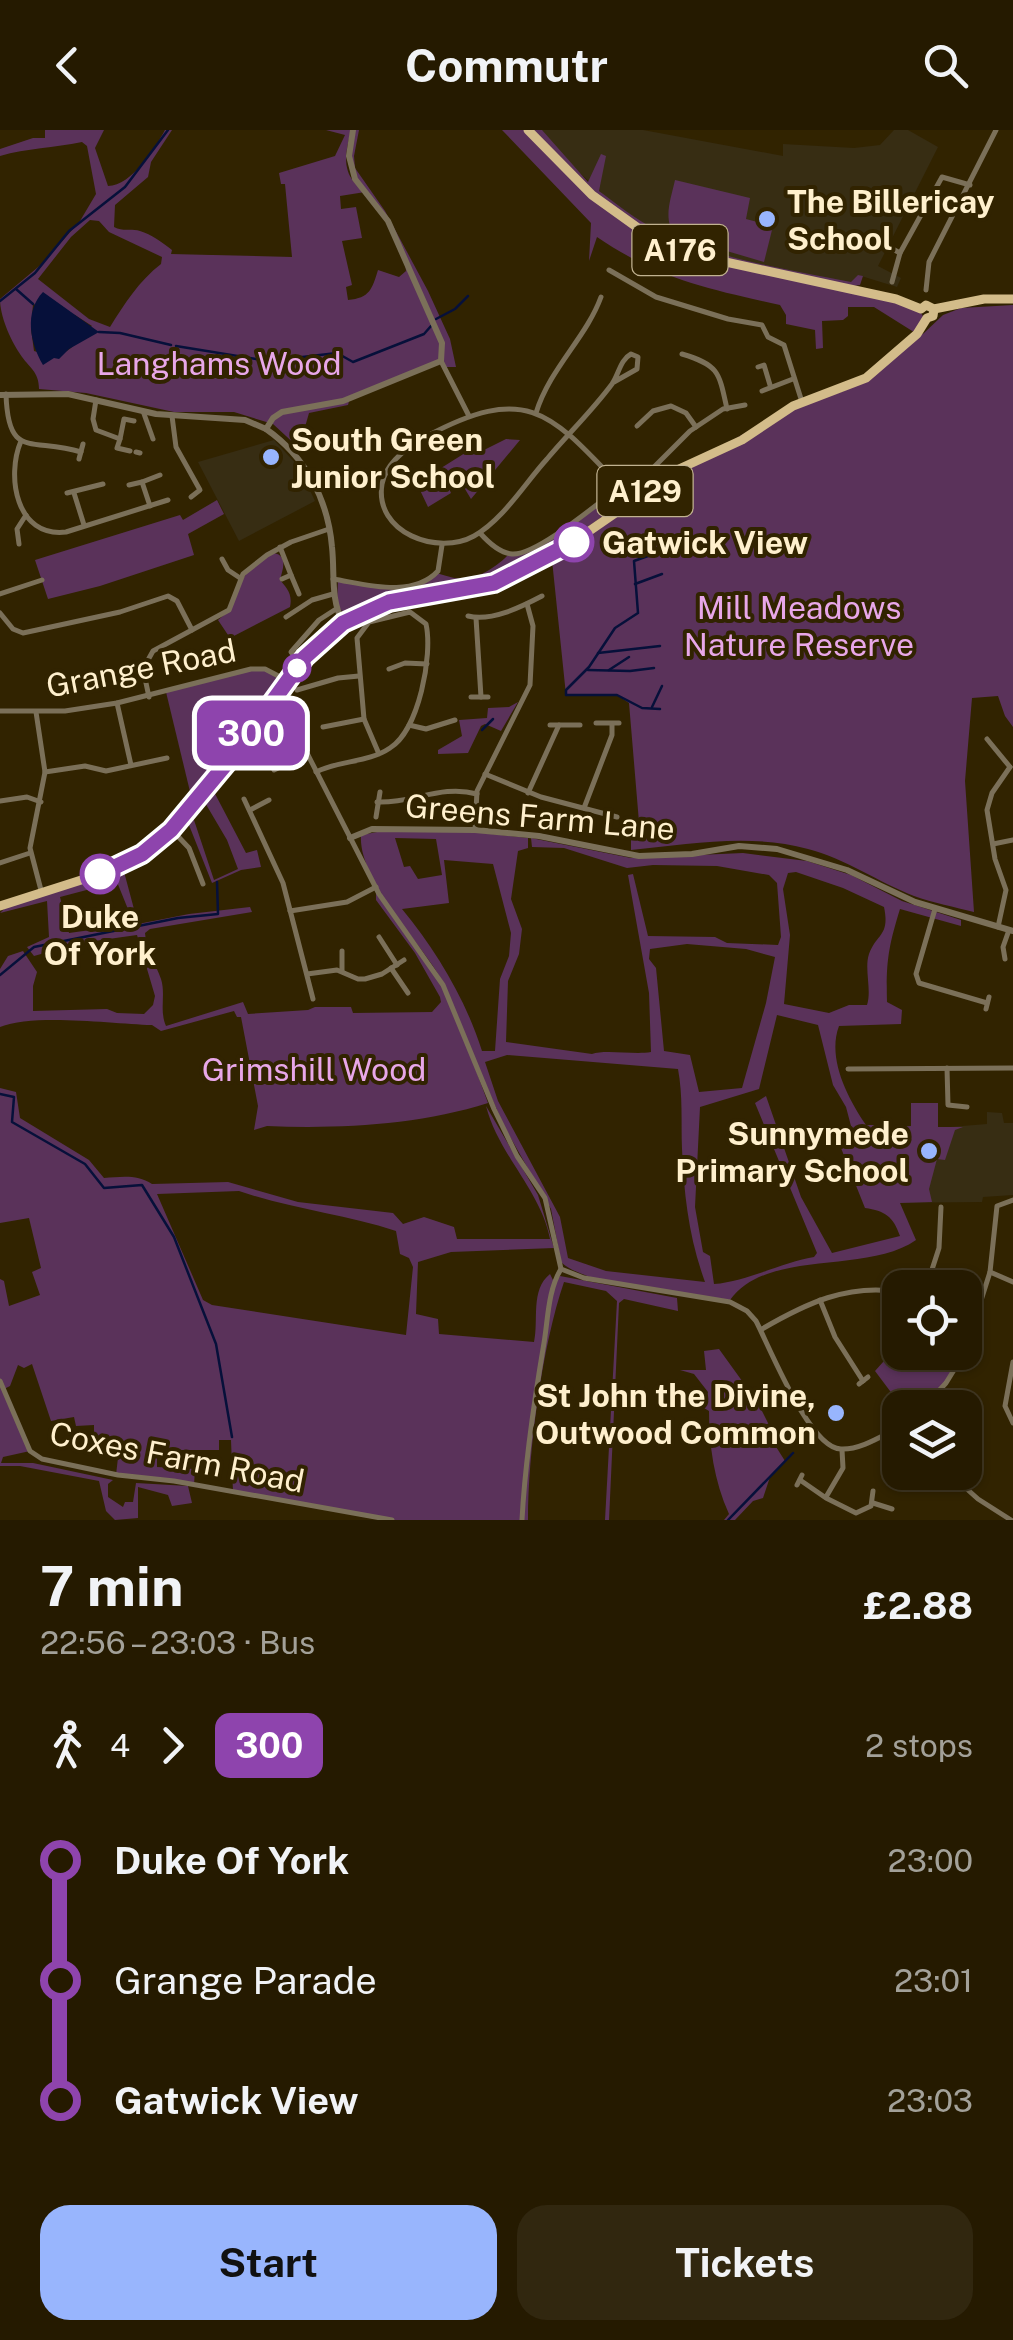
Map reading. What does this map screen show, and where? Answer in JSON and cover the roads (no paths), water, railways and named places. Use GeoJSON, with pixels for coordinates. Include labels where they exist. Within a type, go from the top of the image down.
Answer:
{"type":"FeatureCollection","features":[{"type":"Feature","properties":{"kind":"main road","name":"A176"},"geometry":{"type":"LineString","coordinates":[[528,130],[592,195],[652,238],[703,257],[896,299],[924,314]]}},
{"type":"Feature","properties":{"kind":"main road"},"geometry":{"type":"LineString","coordinates":[[924,314],[928,305],[934,309],[984,299],[1013,299]]}},
{"type":"Feature","properties":{"kind":"main road","name":"A129"},"geometry":{"type":"LineString","coordinates":[[0,906],[132,860],[154,846],[236,752],[315,645],[343,623],[389,602],[476,588],[515,575],[556,554],[611,517],[644,483],[742,440],[802,402],[866,378],[916,334],[924,314]]}},
{"type":"Feature","properties":{"kind":"street"},"geometry":{"type":"LineString","coordinates":[[353,130],[349,156],[354,180],[388,221],[442,344],[441,361],[469,416]]}},
{"type":"Feature","properties":{"kind":"street"},"geometry":{"type":"LineString","coordinates":[[926,290],[926,270],[996,130]]}},
{"type":"Feature","properties":{"kind":"street"},"geometry":{"type":"LineString","coordinates":[[892,282],[900,252],[942,177],[970,185]]}},
{"type":"Feature","properties":{"kind":"street"},"geometry":{"type":"LineString","coordinates":[[912,204],[922,209]]}},
{"type":"Feature","properties":{"kind":"street"},"geometry":{"type":"LineString","coordinates":[[889,247],[900,252]]}},
{"type":"Feature","properties":{"kind":"street"},"geometry":{"type":"LineString","coordinates":[[609,270],[656,297],[762,325],[768,337],[784,345],[802,402]]}},
{"type":"Feature","properties":{"kind":"street"},"geometry":{"type":"LineString","coordinates":[[536,412],[552,375],[593,316],[601,297]]}},
{"type":"Feature","properties":{"kind":"street"},"geometry":{"type":"LineString","coordinates":[[695,358],[698,349]]}},
{"type":"Feature","properties":{"kind":"street"},"geometry":{"type":"LineString","coordinates":[[682,354],[712,365],[718,372],[728,408]]}},
{"type":"Feature","properties":{"kind":"street"},"geometry":{"type":"LineString","coordinates":[[614,382],[638,369],[638,356],[624,358],[614,382],[569,434],[480,533],[468,540],[442,544],[418,540],[396,524],[384,504],[382,484],[390,467],[413,445],[469,416],[515,407],[536,412],[569,434],[620,486]]}},
{"type":"Feature","properties":{"kind":"street"},"geometry":{"type":"LineString","coordinates":[[266,430],[277,414],[344,400],[441,361]]}},
{"type":"Feature","properties":{"kind":"street"},"geometry":{"type":"LineString","coordinates":[[758,367],[764,365],[770,386]]}},
{"type":"Feature","properties":{"kind":"street"},"geometry":{"type":"LineString","coordinates":[[762,392],[793,379]]}},
{"type":"Feature","properties":{"kind":"street"},"geometry":{"type":"LineString","coordinates":[[78,460],[82,448],[21,441],[8,425],[3,394],[48,393],[172,416],[245,420],[266,430],[285,444],[306,470],[321,498],[330,529],[333,594],[343,623]]}},
{"type":"Feature","properties":{"kind":"street"},"geometry":{"type":"LineString","coordinates":[[96,400],[96,430],[120,439]]}},
{"type":"Feature","properties":{"kind":"street"},"geometry":{"type":"LineString","coordinates":[[480,533],[502,552],[520,554],[620,486],[644,483],[696,427],[728,408],[745,405]]}},
{"type":"Feature","properties":{"kind":"street"},"geometry":{"type":"LineString","coordinates":[[636,426],[658,408],[671,406],[686,414],[696,427]]}},
{"type":"Feature","properties":{"kind":"street"},"geometry":{"type":"LineString","coordinates":[[143,411],[154,439]]}},
{"type":"Feature","properties":{"kind":"street"},"geometry":{"type":"LineString","coordinates":[[637,414],[643,420]]}},
{"type":"Feature","properties":{"kind":"street"},"geometry":{"type":"LineString","coordinates":[[172,416],[176,447],[200,490],[191,497]]}},
{"type":"Feature","properties":{"kind":"street"},"geometry":{"type":"LineString","coordinates":[[134,421],[124,419],[118,448],[136,452]]}},
{"type":"Feature","properties":{"kind":"street"},"geometry":{"type":"LineString","coordinates":[[21,441],[13,459],[17,503],[26,516],[50,532],[66,532],[168,500]]}},
{"type":"Feature","properties":{"kind":"street"},"geometry":{"type":"LineString","coordinates":[[129,485],[160,475]]}},
{"type":"Feature","properties":{"kind":"street"},"geometry":{"type":"LineString","coordinates":[[142,482],[150,506]]}},
{"type":"Feature","properties":{"kind":"street"},"geometry":{"type":"LineString","coordinates":[[84,525],[70,493],[103,484]]}},
{"type":"Feature","properties":{"kind":"street"},"geometry":{"type":"LineString","coordinates":[[601,502],[611,517]]}},
{"type":"Feature","properties":{"kind":"street"},"geometry":{"type":"LineString","coordinates":[[19,544],[18,529],[26,516]]}},
{"type":"Feature","properties":{"kind":"street"},"geometry":{"type":"LineString","coordinates":[[148,697],[143,669],[148,656],[229,610],[240,578],[253,564],[280,547],[330,529]]}},
{"type":"Feature","properties":{"kind":"street"},"geometry":{"type":"LineString","coordinates":[[333,579],[371,588],[426,582],[438,570],[442,544]]}},
{"type":"Feature","properties":{"kind":"street"},"geometry":{"type":"LineString","coordinates":[[280,547],[299,594]]}},
{"type":"Feature","properties":{"kind":"street"},"geometry":{"type":"LineString","coordinates":[[222,559],[228,570],[240,578]]}},
{"type":"Feature","properties":{"kind":"street"},"geometry":{"type":"LineString","coordinates":[[282,579],[291,575]]}},
{"type":"Feature","properties":{"kind":"street"},"geometry":{"type":"LineString","coordinates":[[0,594],[42,580]]}},
{"type":"Feature","properties":{"kind":"street"},"geometry":{"type":"LineString","coordinates":[[286,617],[312,600],[333,594]]}},
{"type":"Feature","properties":{"kind":"street"},"geometry":{"type":"LineString","coordinates":[[0,613],[13,629],[24,632],[120,612],[168,596],[178,601],[192,630]]}},
{"type":"Feature","properties":{"kind":"street"},"geometry":{"type":"LineString","coordinates":[[468,616],[476,618],[542,596]]}},
{"type":"Feature","properties":{"kind":"street"},"geometry":{"type":"LineString","coordinates":[[475,830],[477,794],[530,686],[533,626],[526,604]]}},
{"type":"Feature","properties":{"kind":"street"},"geometry":{"type":"LineString","coordinates":[[301,663],[292,652],[318,620],[336,608]]}},
{"type":"Feature","properties":{"kind":"street"},"geometry":{"type":"LineString","coordinates":[[316,772],[339,762],[379,754],[400,740],[409,724],[427,664],[426,624],[416,614],[404,612],[369,622],[356,638],[364,719],[379,754]]}},
{"type":"Feature","properties":{"kind":"street"},"geometry":{"type":"LineString","coordinates":[[471,697],[484,697],[476,618]]}},
{"type":"Feature","properties":{"kind":"street"},"geometry":{"type":"LineString","coordinates":[[389,670],[405,662],[427,664]]}},
{"type":"Feature","properties":{"kind":"street","name":"Grange Road"},"geometry":{"type":"LineString","coordinates":[[0,711],[36,712],[117,703],[251,669],[265,669],[288,681]]}},
{"type":"Feature","properties":{"kind":"street"},"geometry":{"type":"LineString","coordinates":[[298,690],[359,676]]}},
{"type":"Feature","properties":{"kind":"street"},"geometry":{"type":"LineString","coordinates":[[304,678],[306,687]]}},
{"type":"Feature","properties":{"kind":"street"},"geometry":{"type":"LineString","coordinates":[[274,700],[285,710],[376,887],[443,985],[494,1108],[517,1156],[545,1198],[562,1269],[554,1283],[536,1392],[522,1520]]}},
{"type":"Feature","properties":{"kind":"street"},"geometry":{"type":"LineString","coordinates":[[117,703],[132,765]]}},
{"type":"Feature","properties":{"kind":"street"},"geometry":{"type":"LineString","coordinates":[[36,712],[45,772],[30,853],[42,894]]}},
{"type":"Feature","properties":{"kind":"street"},"geometry":{"type":"LineString","coordinates":[[323,727],[364,719]]}},
{"type":"Feature","properties":{"kind":"street"},"geometry":{"type":"LineString","coordinates":[[409,724],[426,729],[455,720]]}},
{"type":"Feature","properties":{"kind":"street"},"geometry":{"type":"LineString","coordinates":[[584,808],[615,723],[596,724]]}},
{"type":"Feature","properties":{"kind":"street"},"geometry":{"type":"LineString","coordinates":[[550,725],[580,725]]}},
{"type":"Feature","properties":{"kind":"street"},"geometry":{"type":"LineString","coordinates":[[528,792],[559,725]]}},
{"type":"Feature","properties":{"kind":"street"},"geometry":{"type":"LineString","coordinates":[[987,739],[1012,768],[988,801],[993,844],[1009,890],[998,927]]}},
{"type":"Feature","properties":{"kind":"street"},"geometry":{"type":"LineString","coordinates":[[274,770],[307,754]]}},
{"type":"Feature","properties":{"kind":"street"},"geometry":{"type":"LineString","coordinates":[[45,772],[84,766],[106,771],[168,758]]}},
{"type":"Feature","properties":{"kind":"street"},"geometry":{"type":"LineString","coordinates":[[157,761],[158,770]]}},
{"type":"Feature","properties":{"kind":"street"},"geometry":{"type":"LineString","coordinates":[[486,774],[528,792],[617,817]]}},
{"type":"Feature","properties":{"kind":"street"},"geometry":{"type":"LineString","coordinates":[[377,802],[452,790],[477,794]]}},
{"type":"Feature","properties":{"kind":"street"},"geometry":{"type":"LineString","coordinates":[[376,816],[380,792]]}},
{"type":"Feature","properties":{"kind":"street"},"geometry":{"type":"LineString","coordinates":[[0,801],[26,797],[41,802]]}},
{"type":"Feature","properties":{"kind":"street"},"geometry":{"type":"LineString","coordinates":[[244,799],[280,872],[310,995]]}},
{"type":"Feature","properties":{"kind":"street"},"geometry":{"type":"LineString","coordinates":[[250,810],[269,800]]}},
{"type":"Feature","properties":{"kind":"street","name":"Greens Farm Lane"},"geometry":{"type":"LineString","coordinates":[[350,838],[380,829],[475,830],[539,836],[639,856],[692,854],[739,846],[777,849],[830,863],[935,908],[1011,930]]}},
{"type":"Feature","properties":{"kind":"street"},"geometry":{"type":"LineString","coordinates":[[171,830],[186,842],[203,884]]}},
{"type":"Feature","properties":{"kind":"street"},"geometry":{"type":"LineString","coordinates":[[993,844],[1013,840]]}},
{"type":"Feature","properties":{"kind":"street"},"geometry":{"type":"LineString","coordinates":[[0,863],[30,853]]}},
{"type":"Feature","properties":{"kind":"street"},"geometry":{"type":"LineString","coordinates":[[290,911],[347,902],[376,887]]}},
{"type":"Feature","properties":{"kind":"street"},"geometry":{"type":"LineString","coordinates":[[935,908],[916,974],[919,983],[988,1003]]}},
{"type":"Feature","properties":{"kind":"street"},"geometry":{"type":"LineString","coordinates":[[1005,959],[1003,948],[1011,930]]}},
{"type":"Feature","properties":{"kind":"street"},"geometry":{"type":"LineString","coordinates":[[378,937],[408,993]]}},
{"type":"Feature","properties":{"kind":"street"},"geometry":{"type":"LineString","coordinates":[[342,951],[342,972]]}},
{"type":"Feature","properties":{"kind":"street"},"geometry":{"type":"LineString","coordinates":[[307,974],[342,972],[358,980],[372,978],[404,960]]}},
{"type":"Feature","properties":{"kind":"street"},"geometry":{"type":"LineString","coordinates":[[947,1068],[948,1105],[968,1106]]}},
{"type":"Feature","properties":{"kind":"street"},"geometry":{"type":"LineString","coordinates":[[848,1069],[1013,1068]]}},
{"type":"Feature","properties":{"kind":"street"},"geometry":{"type":"LineString","coordinates":[[982,1300],[990,1272],[996,1206],[1013,1200]]}},
{"type":"Feature","properties":{"kind":"street"},"geometry":{"type":"LineString","coordinates":[[932,1270],[942,1206]]}},
{"type":"Feature","properties":{"kind":"street"},"geometry":{"type":"LineString","coordinates":[[562,1269],[584,1278],[730,1302],[747,1311],[793,1394],[828,1445],[842,1450],[882,1436]]}},
{"type":"Feature","properties":{"kind":"street"},"geometry":{"type":"LineString","coordinates":[[990,1272],[1013,1282]]}},
{"type":"Feature","properties":{"kind":"street"},"geometry":{"type":"LineString","coordinates":[[760,1330],[820,1300],[856,1291],[882,1292]]}},
{"type":"Feature","properties":{"kind":"street"},"geometry":{"type":"LineString","coordinates":[[820,1300],[834,1337],[863,1381]]}},
{"type":"Feature","properties":{"kind":"street"},"geometry":{"type":"LineString","coordinates":[[1013,1362],[1005,1406],[1013,1423]]}},
{"type":"Feature","properties":{"kind":"street","name":"Coxes Farm Road"},"geometry":{"type":"LineString","coordinates":[[0,1381],[30,1451],[42,1459],[118,1476],[174,1481],[392,1520]]}},
{"type":"Feature","properties":{"kind":"street"},"geometry":{"type":"LineString","coordinates":[[826,1498],[843,1468],[842,1450]]}},
{"type":"Feature","properties":{"kind":"street"},"geometry":{"type":"LineString","coordinates":[[800,1480],[856,1513],[868,1509],[874,1491]]}},
{"type":"Feature","properties":{"kind":"street"},"geometry":{"type":"LineString","coordinates":[[968,1490],[1011,1520]]}},
{"type":"Feature","properties":{"kind":"street"},"geometry":{"type":"LineString","coordinates":[[872,1503],[892,1509]]}},
{"type":"Feature","properties":{"kind":"waterway"},"geometry":{"type":"LineString","coordinates":[[0,301],[35,273],[69,231],[125,187],[168,130]]}},
{"type":"Feature","properties":{"kind":"waterway"},"geometry":{"type":"LineString","coordinates":[[16,289],[33,304]]}},
{"type":"Feature","properties":{"kind":"waterway"},"geometry":{"type":"LineString","coordinates":[[436,319],[468,296]]}},
{"type":"Feature","properties":{"kind":"waterway"},"geometry":{"type":"LineString","coordinates":[[176,346],[268,361],[337,353],[353,362],[424,334],[431,326]]}},
{"type":"Feature","properties":{"kind":"waterway"},"geometry":{"type":"LineString","coordinates":[[99,332],[171,345]]}},
{"type":"Feature","properties":{"kind":"waterway"},"geometry":{"type":"LineString","coordinates":[[566,695],[615,628],[638,613],[634,561],[673,547]]}},
{"type":"Feature","properties":{"kind":"waterway"},"geometry":{"type":"LineString","coordinates":[[635,584],[662,574]]}},
{"type":"Feature","properties":{"kind":"waterway"},"geometry":{"type":"LineString","coordinates":[[598,653],[660,646]]}},
{"type":"Feature","properties":{"kind":"waterway"},"geometry":{"type":"LineString","coordinates":[[609,670],[629,657]]}},
{"type":"Feature","properties":{"kind":"waterway"},"geometry":{"type":"LineString","coordinates":[[588,670],[654,668]]}},
{"type":"Feature","properties":{"kind":"waterway"},"geometry":{"type":"LineString","coordinates":[[652,707],[662,686]]}},
{"type":"Feature","properties":{"kind":"waterway"},"geometry":{"type":"LineString","coordinates":[[567,695],[617,695],[642,708],[660,709]]}},
{"type":"Feature","properties":{"kind":"waterway"},"geometry":{"type":"LineString","coordinates":[[482,730],[493,719]]}},
{"type":"Feature","properties":{"kind":"waterway"},"geometry":{"type":"LineString","coordinates":[[0,975],[34,947],[178,918],[218,914],[217,882]]}},
{"type":"Feature","properties":{"kind":"waterway"},"geometry":{"type":"LineString","coordinates":[[0,1094],[14,1097],[12,1122],[85,1164],[104,1188],[142,1185],[174,1237],[216,1344],[232,1437]]}},
{"type":"Feature","properties":{"kind":"waterway"},"geometry":{"type":"LineString","coordinates":[[728,1520],[793,1453]]}},
{"type":"Feature","properties":{"kind":"place","name":"The Billericay School"},"geometry":{"type":"Point","coordinates":[767,219]}},
{"type":"Feature","properties":{"kind":"place","name":"South Green Junior School"},"geometry":{"type":"Point","coordinates":[271,457]}},
{"type":"Feature","properties":{"kind":"place","name":"Gatwick View"},"geometry":{"type":"Point","coordinates":[574,542]}},
{"type":"Feature","properties":{"kind":"place","name":"Duke Of York"},"geometry":{"type":"Point","coordinates":[100,874]}},
{"type":"Feature","properties":{"kind":"place","name":"Sunnymede Primary School"},"geometry":{"type":"Point","coordinates":[929,1151]}},
{"type":"Feature","properties":{"kind":"place","name":"St John the Divine, Outwood Common"},"geometry":{"type":"Point","coordinates":[836,1413]}},
{"type":"Feature","properties":{"kind":"park label","name":"Langhams Wood"},"geometry":{"type":"Point","coordinates":[219,363]}},
{"type":"Feature","properties":{"kind":"park label","name":"Mill Meadows Nature Reserve"},"geometry":{"type":"Point","coordinates":[799,626]}},
{"type":"Feature","properties":{"kind":"park label","name":"Grimshill Wood"},"geometry":{"type":"Point","coordinates":[314,1069]}}]}
